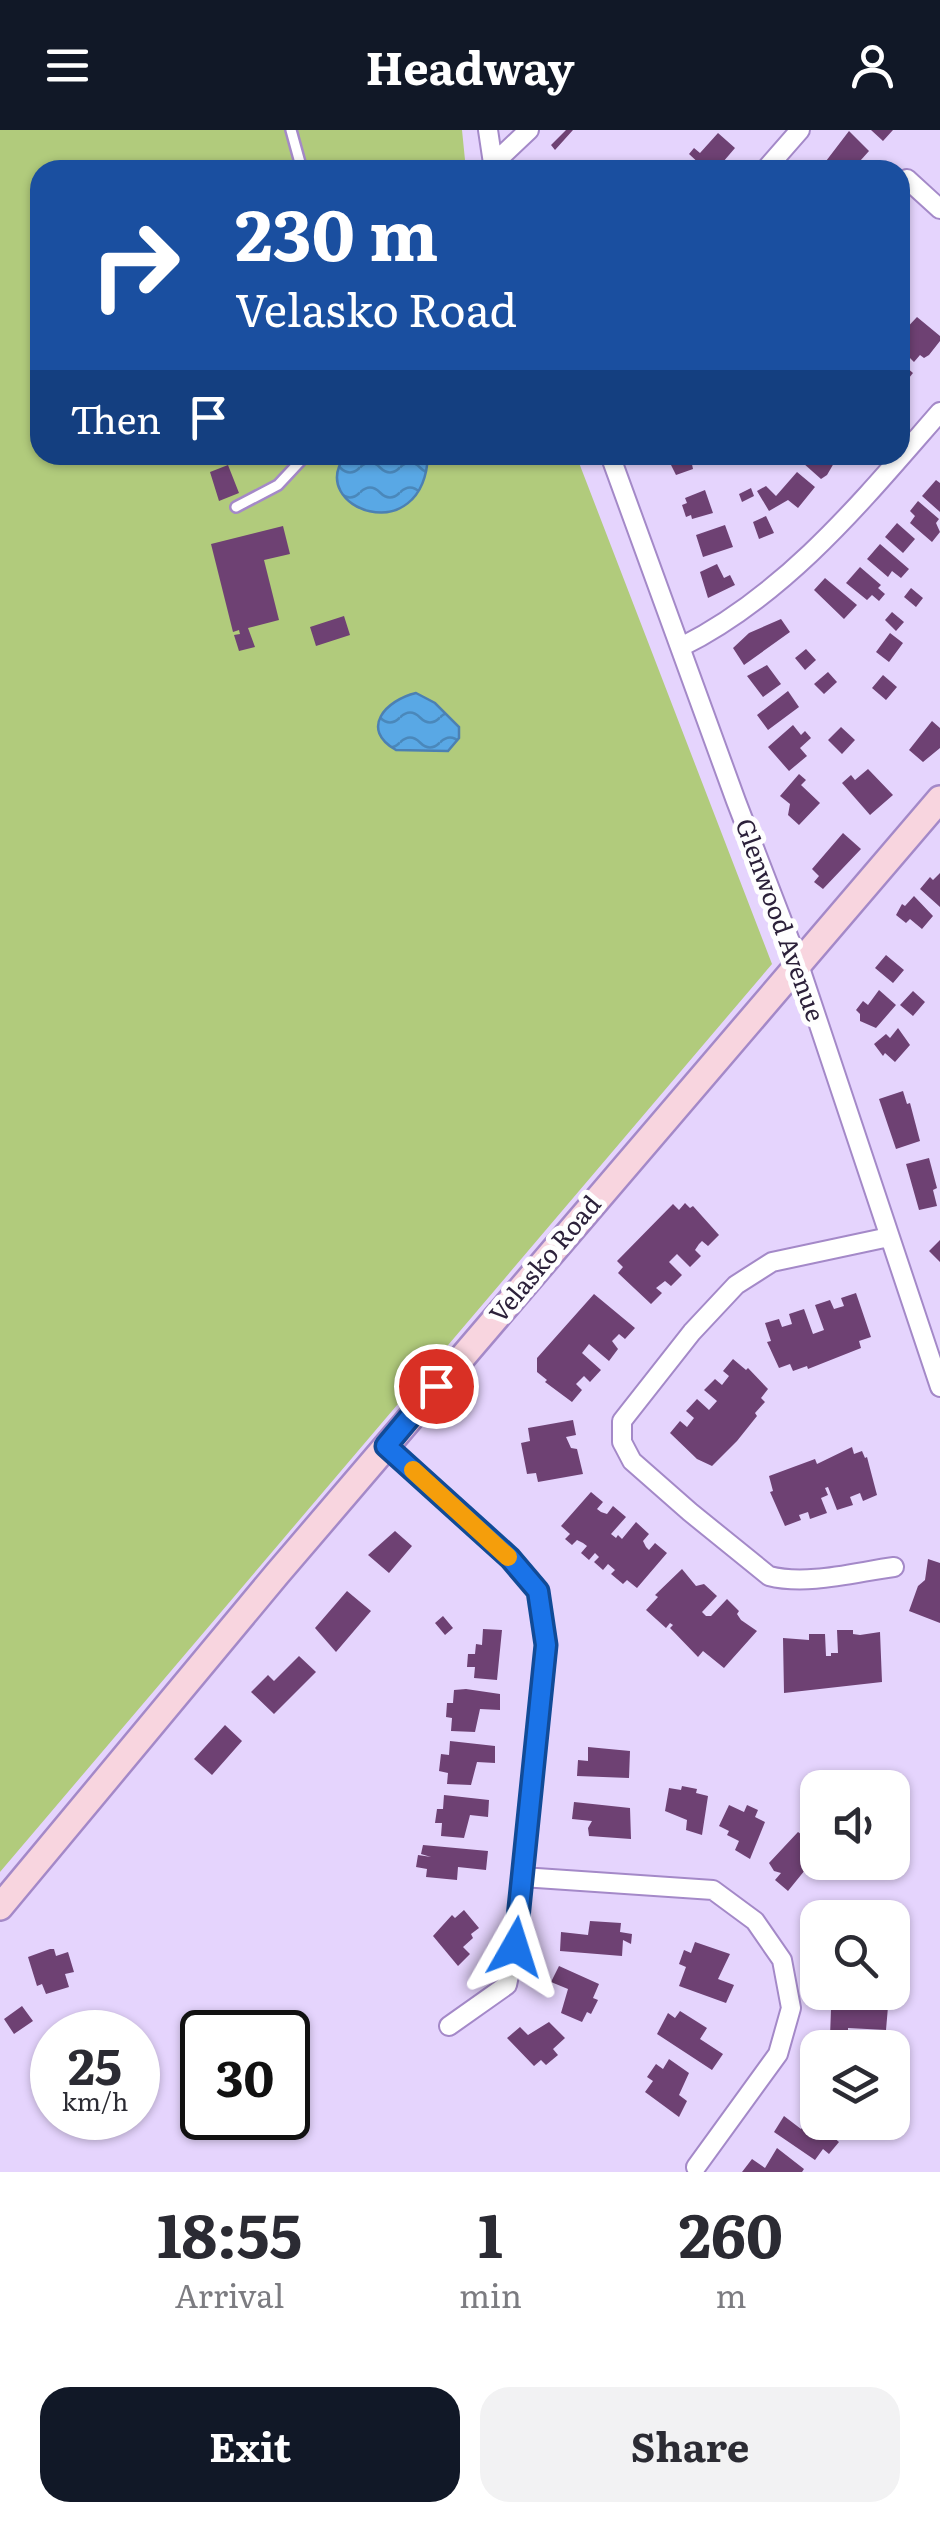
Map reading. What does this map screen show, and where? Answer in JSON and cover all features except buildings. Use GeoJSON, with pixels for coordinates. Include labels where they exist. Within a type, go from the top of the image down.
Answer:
{"type":"FeatureCollection","features":[{"type":"Feature","properties":{"kind":"street"},"geometry":{"type":"LineString","coordinates":[[488,130],[492,160]]}},
{"type":"Feature","properties":{"kind":"street"},"geometry":{"type":"LineString","coordinates":[[501,160],[529,130]]}},
{"type":"Feature","properties":{"kind":"street"},"geometry":{"type":"LineString","coordinates":[[774,160],[800,130]]}},
{"type":"Feature","properties":{"kind":"street"},"geometry":{"type":"LineString","coordinates":[[910,182],[940,210]]}},
{"type":"Feature","properties":{"kind":"street"},"geometry":{"type":"LineString","coordinates":[[910,446],[940,412]]}},
{"type":"Feature","properties":{"kind":"street","name":"Glenwood Avenue"},"geometry":{"type":"LineString","coordinates":[[614,465],[798,962],[940,1388]]}},
{"type":"Feature","properties":{"kind":"street"},"geometry":{"type":"LineString","coordinates":[[681,647],[744,610],[788,575],[893,465]]}},
{"type":"Feature","properties":{"kind":"street","name":"Velasko Road"},"geometry":{"type":"LineString","coordinates":[[0,1907],[386,1446],[940,799]]}},
{"type":"Feature","properties":{"kind":"street"},"geometry":{"type":"LineString","coordinates":[[888,1237],[758,1268],[736,1285],[692,1332],[626,1414],[622,1442],[632,1460],[769,1576],[810,1578],[894,1567]]}},
{"type":"Feature","properties":{"kind":"street"},"geometry":{"type":"LineString","coordinates":[[386,1446],[510,1558],[538,1591],[546,1645],[515,1947],[507,1985],[448,2026]]}},
{"type":"Feature","properties":{"kind":"street"},"geometry":{"type":"LineString","coordinates":[[522,1877],[713,1890],[755,1921],[782,1960],[791,2008],[778,2054],[696,2167]]}},
{"type":"Feature","properties":{"kind":"lane"},"geometry":{"type":"LineString","coordinates":[[290,130],[299,160]]}},
{"type":"Feature","properties":{"kind":"lane"},"geometry":{"type":"LineString","coordinates":[[236,506],[278,485],[297,465]]}},
{"type":"Feature","properties":{"kind":"green space"},"geometry":{"type":"Polygon","coordinates":[[[0,130],[462,130],[465,160],[30,160],[30,465],[580,465],[772,964],[0,1872],[0,130]]]}},
{"type":"Feature","properties":{"kind":"water"},"geometry":{"type":"Polygon","coordinates":[[[341,465],[426,465],[422,485],[408,503],[389,512],[370,511],[352,504],[341,491],[337,474],[341,465]]]}},
{"type":"Feature","properties":{"kind":"water"},"geometry":{"type":"Polygon","coordinates":[[[416,693],[435,703],[459,727],[459,738],[448,751],[396,750],[379,733],[381,716],[387,709],[416,693]]]}},
{"type":"Feature","properties":{"kind":"slow traffic"},"geometry":{"type":"LineString","coordinates":[[413,1470],[508,1557]]}},
{"type":"Feature","properties":{"kind":"route"},"geometry":{"type":"LineString","coordinates":[[436,1386],[386,1446],[510,1558],[538,1591],[546,1645],[515,1947]]}}]}
